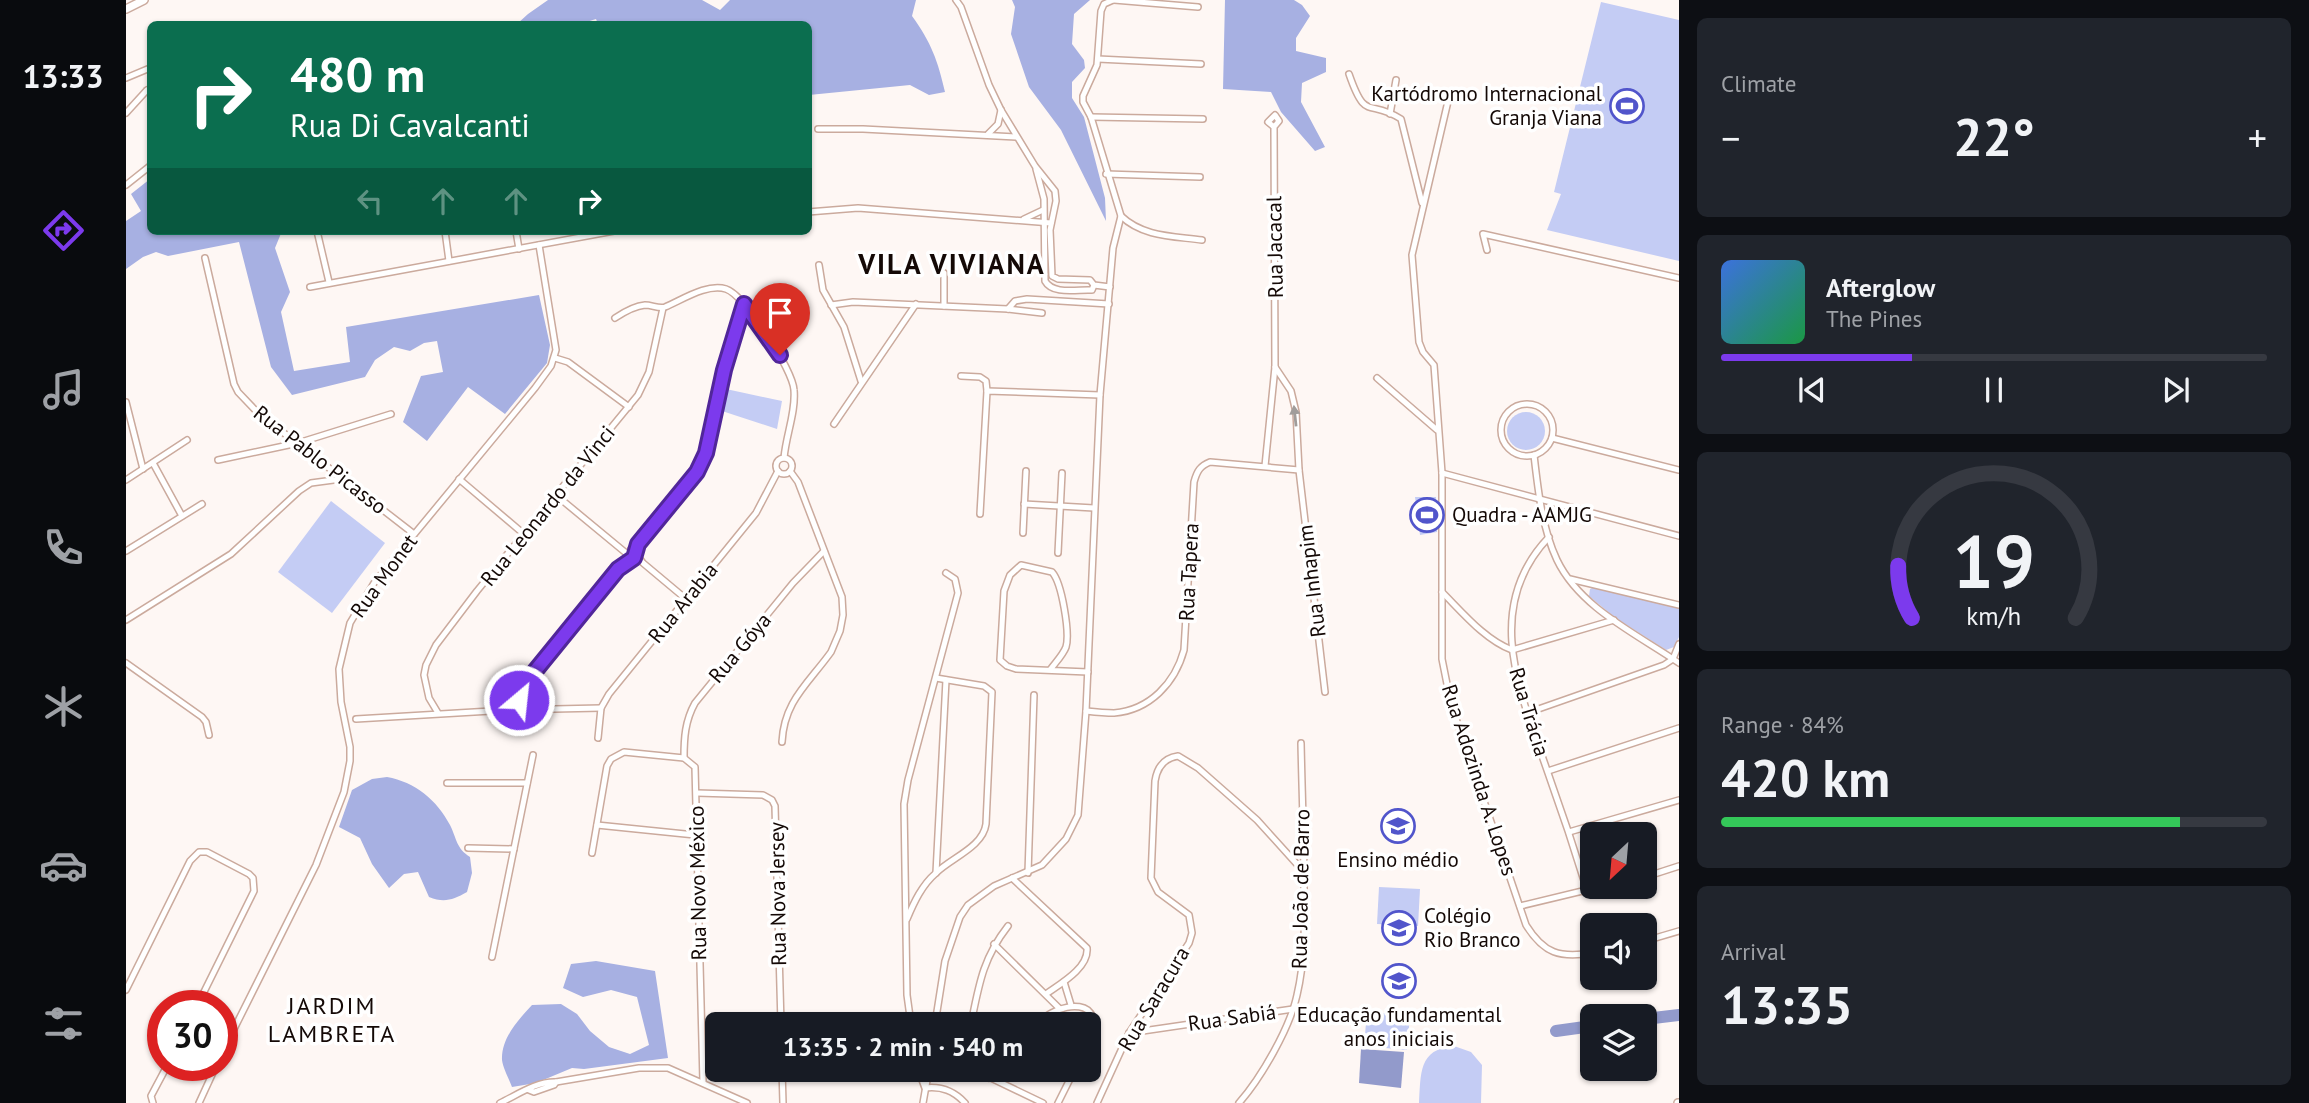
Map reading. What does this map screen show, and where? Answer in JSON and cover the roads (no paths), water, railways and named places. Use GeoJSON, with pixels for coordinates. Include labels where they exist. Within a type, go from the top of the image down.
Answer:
{"type":"FeatureCollection","features":[{"type":"Feature","properties":{"kind":"street"},"geometry":{"type":"LineString","coordinates":[[126,9],[144,0]]}},
{"type":"Feature","properties":{"kind":"street"},"geometry":{"type":"LineString","coordinates":[[956,0],[1001,110],[1035,166],[1055,191],[1056,201],[1051,223],[1052,276],[1058,279],[1090,281],[1094,285],[1110,287]]}},
{"type":"Feature","properties":{"kind":"street"},"geometry":{"type":"LineString","coordinates":[[1198,7],[1114,0],[1104,4],[1101,11],[1098,59],[1083,102],[1091,117],[1121,216],[1132,225],[1150,233],[1202,240]]}},
{"type":"Feature","properties":{"kind":"street"},"geometry":{"type":"LineString","coordinates":[[1098,59],[1201,64]]}},
{"type":"Feature","properties":{"kind":"street"},"geometry":{"type":"LineString","coordinates":[[126,78],[147,69]]}},
{"type":"Feature","properties":{"kind":"street"},"geometry":{"type":"LineString","coordinates":[[1349,74],[1356,96],[1364,106],[1401,119],[1422,206]]}},
{"type":"Feature","properties":{"kind":"street"},"geometry":{"type":"LineString","coordinates":[[1390,114],[1396,80]]}},
{"type":"Feature","properties":{"kind":"street"},"geometry":{"type":"LineString","coordinates":[[126,113],[147,90]]}},
{"type":"Feature","properties":{"kind":"street","name":"Rua Adozinda A. Lopes"},"geometry":{"type":"LineString","coordinates":[[1449,97],[1412,255],[1419,342],[1423,352],[1434,365],[1437,430],[1443,473],[1443,659],[1451,704],[1526,925],[1541,946],[1560,954],[1580,953]]}},
{"type":"Feature","properties":{"kind":"street"},"geometry":{"type":"LineString","coordinates":[[988,135],[998,124],[1001,110]]}},
{"type":"Feature","properties":{"kind":"street"},"geometry":{"type":"LineString","coordinates":[[1091,117],[1203,119]]}},
{"type":"Feature","properties":{"kind":"street","name":"Rua Jacacal"},"geometry":{"type":"LineString","coordinates":[[1265,466],[1275,367],[1274,127]]}},
{"type":"Feature","properties":{"kind":"street"},"geometry":{"type":"LineString","coordinates":[[818,129],[1016,137]]}},
{"type":"Feature","properties":{"kind":"street"},"geometry":{"type":"LineString","coordinates":[[1035,166],[1044,199],[1045,281],[1050,288],[1055,289],[1092,290],[1094,285]]}},
{"type":"Feature","properties":{"kind":"street"},"geometry":{"type":"LineString","coordinates":[[126,185],[147,168]]}},
{"type":"Feature","properties":{"kind":"street"},"geometry":{"type":"LineString","coordinates":[[1107,174],[1200,177]]}},
{"type":"Feature","properties":{"kind":"street"},"geometry":{"type":"LineString","coordinates":[[1042,187],[1055,191]]}},
{"type":"Feature","properties":{"kind":"street"},"geometry":{"type":"LineString","coordinates":[[812,212],[858,208],[1051,223]]}},
{"type":"Feature","properties":{"kind":"street"},"geometry":{"type":"LineString","coordinates":[[1024,219],[1043,210],[1053,213]]}},
{"type":"Feature","properties":{"kind":"street"},"geometry":{"type":"LineString","coordinates":[[938,1012],[945,961],[960,917],[968,905],[980,895],[1042,865],[1059,849],[1078,816],[1086,711],[1100,395],[1112,248],[1121,216]]}},
{"type":"Feature","properties":{"kind":"street"},"geometry":{"type":"LineString","coordinates":[[1487,250],[1483,234],[1679,278]]}},
{"type":"Feature","properties":{"kind":"street"},"geometry":{"type":"LineString","coordinates":[[318,235],[329,282]]}},
{"type":"Feature","properties":{"kind":"street"},"geometry":{"type":"LineString","coordinates":[[446,235],[449,261]]}},
{"type":"Feature","properties":{"kind":"street"},"geometry":{"type":"LineString","coordinates":[[517,235],[520,249]]}},
{"type":"Feature","properties":{"kind":"street"},"geometry":{"type":"LineString","coordinates":[[310,287],[593,235]]}},
{"type":"Feature","properties":{"kind":"street"},"geometry":{"type":"LineString","coordinates":[[539,245],[556,350],[555,358],[568,362],[629,407]]}},
{"type":"Feature","properties":{"kind":"street","name":"Rua Pablo Picasso"},"geometry":{"type":"LineString","coordinates":[[205,258],[238,392],[258,413],[414,534]]}},
{"type":"Feature","properties":{"kind":"street"},"geometry":{"type":"LineString","coordinates":[[819,265],[821,282],[844,327],[861,381]]}},
{"type":"Feature","properties":{"kind":"street"},"geometry":{"type":"LineString","coordinates":[[944,273],[944,306]]}},
{"type":"Feature","properties":{"kind":"street"},"geometry":{"type":"LineString","coordinates":[[1084,280],[1084,290]]}},
{"type":"Feature","properties":{"kind":"street"},"geometry":{"type":"LineString","coordinates":[[508,710],[552,648],[697,472],[706,453],[724,370],[744,304],[729,290],[715,288],[663,308],[643,305],[615,318]]}},
{"type":"Feature","properties":{"kind":"street"},"geometry":{"type":"LineString","coordinates":[[1008,309],[1015,301],[1027,299],[1109,304]]}},
{"type":"Feature","properties":{"kind":"street"},"geometry":{"type":"LineString","coordinates":[[831,305],[852,302],[916,304],[1042,313]]}},
{"type":"Feature","properties":{"kind":"street","name":"Rua Arabia"},"geometry":{"type":"LineString","coordinates":[[598,737],[601,708],[621,678],[756,513],[778,471],[777,463],[784,458],[795,396],[794,385],[780,355],[744,304]]}},
{"type":"Feature","properties":{"kind":"street"},"geometry":{"type":"LineString","coordinates":[[834,424],[916,304]]}},
{"type":"Feature","properties":{"kind":"street","name":"Rua Leonardo da Vinci"},"geometry":{"type":"LineString","coordinates":[[438,713],[429,698],[424,675],[430,656],[477,591],[638,396],[649,372],[663,308]]}},
{"type":"Feature","properties":{"kind":"street","name":"Rua Monet"},"geometry":{"type":"LineString","coordinates":[[238,1021],[316,865],[344,792],[350,747],[341,702],[339,669],[349,623],[374,583],[535,388],[555,358]]}},
{"type":"Feature","properties":{"kind":"street","name":"Rua Inhapim"},"geometry":{"type":"LineString","coordinates":[[1275,367],[1284,378],[1294,401],[1299,470],[1325,692]]}},
{"type":"Feature","properties":{"kind":"street"},"geometry":{"type":"LineString","coordinates":[[961,376],[980,377],[985,381],[987,391],[980,514]]}},
{"type":"Feature","properties":{"kind":"street"},"geometry":{"type":"LineString","coordinates":[[1377,378],[1437,430]]}},
{"type":"Feature","properties":{"kind":"street"},"geometry":{"type":"LineString","coordinates":[[987,391],[1100,395]]}},
{"type":"Feature","properties":{"kind":"street"},"geometry":{"type":"LineString","coordinates":[[127,404],[143,469]]}},
{"type":"Feature","properties":{"kind":"street"},"geometry":{"type":"LineString","coordinates":[[1524,404],[1541,408],[1552,421],[1552,438],[1542,452],[1534,455],[1517,454],[1504,443],[1501,426],[1509,411],[1524,404]]}},
{"type":"Feature","properties":{"kind":"street"},"geometry":{"type":"LineString","coordinates":[[218,460],[298,443],[391,414]]}},
{"type":"Feature","properties":{"kind":"street"},"geometry":{"type":"LineString","coordinates":[[1552,438],[1679,470]]}},
{"type":"Feature","properties":{"kind":"street"},"geometry":{"type":"LineString","coordinates":[[126,480],[187,440]]}},
{"type":"Feature","properties":{"kind":"street"},"geometry":{"type":"LineString","coordinates":[[1534,455],[1539,500],[1549,537],[1558,561],[1570,579],[1614,620],[1676,661]]}},
{"type":"Feature","properties":{"kind":"street"},"geometry":{"type":"LineString","coordinates":[[782,742],[784,719],[789,707],[831,652],[843,615],[842,597],[798,482],[790,471],[791,463],[784,458]]}},
{"type":"Feature","properties":{"kind":"street","name":"Rua Tapera"},"geometry":{"type":"LineString","coordinates":[[1086,711],[1114,713],[1136,708],[1156,696],[1179,670],[1184,650],[1194,482],[1197,471],[1210,462],[1299,470]]}},
{"type":"Feature","properties":{"kind":"street"},"geometry":{"type":"LineString","coordinates":[[153,463],[182,516]]}},
{"type":"Feature","properties":{"kind":"street"},"geometry":{"type":"LineString","coordinates":[[778,471],[784,474],[790,471]]}},
{"type":"Feature","properties":{"kind":"street"},"geometry":{"type":"LineString","coordinates":[[1023,533],[1027,471]]}},
{"type":"Feature","properties":{"kind":"street"},"geometry":{"type":"LineString","coordinates":[[1058,553],[1062,473]]}},
{"type":"Feature","properties":{"kind":"street"},"geometry":{"type":"LineString","coordinates":[[1443,473],[1679,536]]}},
{"type":"Feature","properties":{"kind":"street"},"geometry":{"type":"LineString","coordinates":[[126,620],[231,554],[310,483],[341,479]]}},
{"type":"Feature","properties":{"kind":"street"},"geometry":{"type":"LineString","coordinates":[[459,479],[525,535]]}},
{"type":"Feature","properties":{"kind":"street"},"geometry":{"type":"LineString","coordinates":[[557,496],[686,599]]}},
{"type":"Feature","properties":{"kind":"street"},"geometry":{"type":"LineString","coordinates":[[126,551],[202,504]]}},
{"type":"Feature","properties":{"kind":"street"},"geometry":{"type":"LineString","coordinates":[[1024,504],[1094,508]]}},
{"type":"Feature","properties":{"kind":"street","name":"Rua Trácia"},"geometry":{"type":"LineString","coordinates":[[1549,537],[1531,558],[1520,578],[1513,613],[1512,650],[1527,713],[1580,867]]}},
{"type":"Feature","properties":{"kind":"street","name":"Rua Góya"},"geometry":{"type":"LineString","coordinates":[[684,758],[685,726],[695,703],[793,583],[824,551]]}},
{"type":"Feature","properties":{"kind":"street"},"geometry":{"type":"LineString","coordinates":[[1050,670],[1067,643],[1063,597],[1052,572],[1021,565],[1010,575],[1004,591],[1000,660],[1016,669],[1088,672]]}},
{"type":"Feature","properties":{"kind":"street"},"geometry":{"type":"LineString","coordinates":[[909,1012],[904,804],[958,593],[955,579],[946,573]]}},
{"type":"Feature","properties":{"kind":"street"},"geometry":{"type":"LineString","coordinates":[[1570,579],[1679,605]]}},
{"type":"Feature","properties":{"kind":"street"},"geometry":{"type":"LineString","coordinates":[[1442,592],[1465,616],[1512,650],[1614,620]]}},
{"type":"Feature","properties":{"kind":"street"},"geometry":{"type":"LineString","coordinates":[[1676,661],[1679,645]]}},
{"type":"Feature","properties":{"kind":"street"},"geometry":{"type":"LineString","coordinates":[[1527,713],[1676,661]]}},
{"type":"Feature","properties":{"kind":"street"},"geometry":{"type":"LineString","coordinates":[[126,663],[202,718],[206,722],[209,735]]}},
{"type":"Feature","properties":{"kind":"street"},"geometry":{"type":"LineString","coordinates":[[905,922],[917,897],[936,873],[980,839],[985,830],[993,695],[984,686],[936,678]]}},
{"type":"Feature","properties":{"kind":"street"},"geometry":{"type":"LineString","coordinates":[[936,873],[946,680]]}},
{"type":"Feature","properties":{"kind":"street"},"geometry":{"type":"LineString","coordinates":[[518,695],[522,709]]}},
{"type":"Feature","properties":{"kind":"street"},"geometry":{"type":"LineString","coordinates":[[1028,873],[1034,695]]}},
{"type":"Feature","properties":{"kind":"street","name":"Rua Leonardo da Vinci"},"geometry":{"type":"LineString","coordinates":[[422,714],[429,698]]}},
{"type":"Feature","properties":{"kind":"street"},"geometry":{"type":"LineString","coordinates":[[356,719],[522,709],[601,708]]}},
{"type":"Feature","properties":{"kind":"street"},"geometry":{"type":"LineString","coordinates":[[1548,771],[1679,728]]}},
{"type":"Feature","properties":{"kind":"street","name":"Rua João de Barro"},"geometry":{"type":"LineString","coordinates":[[1239,1103],[1261,1074],[1293,1009],[1300,984],[1304,923],[1301,743]]}},
{"type":"Feature","properties":{"kind":"street"},"geometry":{"type":"LineString","coordinates":[[592,853],[607,766],[616,755],[634,752],[684,758]]}},
{"type":"Feature","properties":{"kind":"street"},"geometry":{"type":"LineString","coordinates":[[492,957],[533,755]]}},
{"type":"Feature","properties":{"kind":"street","name":"Rua Saracura"},"geometry":{"type":"LineString","coordinates":[[1097,1103],[1129,1033],[1189,943],[1192,933],[1189,915],[1158,892],[1151,878],[1155,781],[1164,762],[1178,756],[1198,768],[1257,820],[1304,872]]}},
{"type":"Feature","properties":{"kind":"street","name":"Rua Novo México"},"geometry":{"type":"LineString","coordinates":[[684,758],[695,767],[697,793],[695,835],[703,1082]]}},
{"type":"Feature","properties":{"kind":"street"},"geometry":{"type":"LineString","coordinates":[[447,783],[527,783]]}},
{"type":"Feature","properties":{"kind":"street","name":"Rua Nova Jersey"},"geometry":{"type":"LineString","coordinates":[[697,793],[763,795],[772,800],[775,806],[781,1012]]}},
{"type":"Feature","properties":{"kind":"street"},"geometry":{"type":"LineString","coordinates":[[1569,832],[1679,800]]}},
{"type":"Feature","properties":{"kind":"street"},"geometry":{"type":"LineString","coordinates":[[597,825],[695,835]]}},
{"type":"Feature","properties":{"kind":"street"},"geometry":{"type":"LineString","coordinates":[[468,848],[514,849]]}},
{"type":"Feature","properties":{"kind":"street"},"geometry":{"type":"LineString","coordinates":[[126,990],[190,861],[199,852],[206,852],[249,874],[255,884],[253,896],[205,990]]}},
{"type":"Feature","properties":{"kind":"street"},"geometry":{"type":"LineString","coordinates":[[1657,873],[1679,866]]}},
{"type":"Feature","properties":{"kind":"street"},"geometry":{"type":"LineString","coordinates":[[1012,878],[1087,948],[1085,960],[1064,982],[1046,994]]}},
{"type":"Feature","properties":{"kind":"street"},"geometry":{"type":"LineString","coordinates":[[1520,906],[1580,892]]}},
{"type":"Feature","properties":{"kind":"street"},"geometry":{"type":"LineString","coordinates":[[973,1012],[980,978],[994,944],[1008,926]]}},
{"type":"Feature","properties":{"kind":"street"},"geometry":{"type":"LineString","coordinates":[[1657,937],[1679,931]]}},
{"type":"Feature","properties":{"kind":"street"},"geometry":{"type":"LineString","coordinates":[[994,944],[1059,1008]]}},
{"type":"Feature","properties":{"kind":"street"},"geometry":{"type":"LineString","coordinates":[[1064,982],[1071,1005]]}},
{"type":"Feature","properties":{"kind":"street"},"geometry":{"type":"LineString","coordinates":[[1054,1012],[1071,1005],[1087,1012]]}},
{"type":"Feature","properties":{"kind":"street","name":"Rua Sabiá"},"geometry":{"type":"LineString","coordinates":[[1129,1033],[1293,1009]]}},
{"type":"Feature","properties":{"kind":"street"},"geometry":{"type":"LineString","coordinates":[[500,1103],[529,1090],[534,1092],[554,1085],[556,1082],[659,1067],[678,1071],[747,1103]]}},
{"type":"Feature","properties":{"kind":"street"},"geometry":{"type":"LineString","coordinates":[[153,1103],[151,1096],[159,1081]]}},
{"type":"Feature","properties":{"kind":"street"},"geometry":{"type":"LineString","coordinates":[[199,1103],[209,1081]]}},
{"type":"Feature","properties":{"kind":"street"},"geometry":{"type":"LineString","coordinates":[[782,1082],[783,1103]]}},
{"type":"Feature","properties":{"kind":"street"},"geometry":{"type":"LineString","coordinates":[[923,1082],[925,1088]]}},
{"type":"Feature","properties":{"kind":"street"},"geometry":{"type":"LineString","coordinates":[[923,1103],[926,1082]]}},
{"type":"Feature","properties":{"kind":"street"},"geometry":{"type":"LineString","coordinates":[[998,1082],[1043,1103]]}},
{"type":"Feature","properties":{"kind":"street"},"geometry":{"type":"LineString","coordinates":[[1058,1103],[1068,1082]]}},
{"type":"Feature","properties":{"kind":"street"},"geometry":{"type":"LineString","coordinates":[[925,1088],[942,1088],[959,1096],[965,1103]]}},
{"type":"Feature","properties":{"kind":"waterway"},"geometry":{"type":"LineString","coordinates":[[1657,1018],[1679,1015]]}},
{"type":"Feature","properties":{"kind":"waterway"},"geometry":{"type":"LineString","coordinates":[[1556,1031],[1580,1028]]}},
{"type":"Feature","properties":{"kind":"place","name":"Kartódromo Internacional Granja Viana"},"geometry":{"type":"Point","coordinates":[1627,106]}},
{"type":"Feature","properties":{"kind":"place","name":"Quadra - AAMJG"},"geometry":{"type":"Point","coordinates":[1427,515]}},
{"type":"Feature","properties":{"kind":"place","name":"Ensino médio"},"geometry":{"type":"Point","coordinates":[1398,826]}},
{"type":"Feature","properties":{"kind":"place","name":"Colégio Rio Branco"},"geometry":{"type":"Point","coordinates":[1399,928]}},
{"type":"Feature","properties":{"kind":"place","name":"Educação fundamental anos iniciais"},"geometry":{"type":"Point","coordinates":[1399,981]}},
{"type":"Feature","properties":{"kind":"district","name":"VILA VIVIANA"},"geometry":{"type":"Point","coordinates":[952,264]}},
{"type":"Feature","properties":{"kind":"district","name":"JARDIM LAMBRETA"},"geometry":{"type":"Point","coordinates":[332,1020]}}]}
